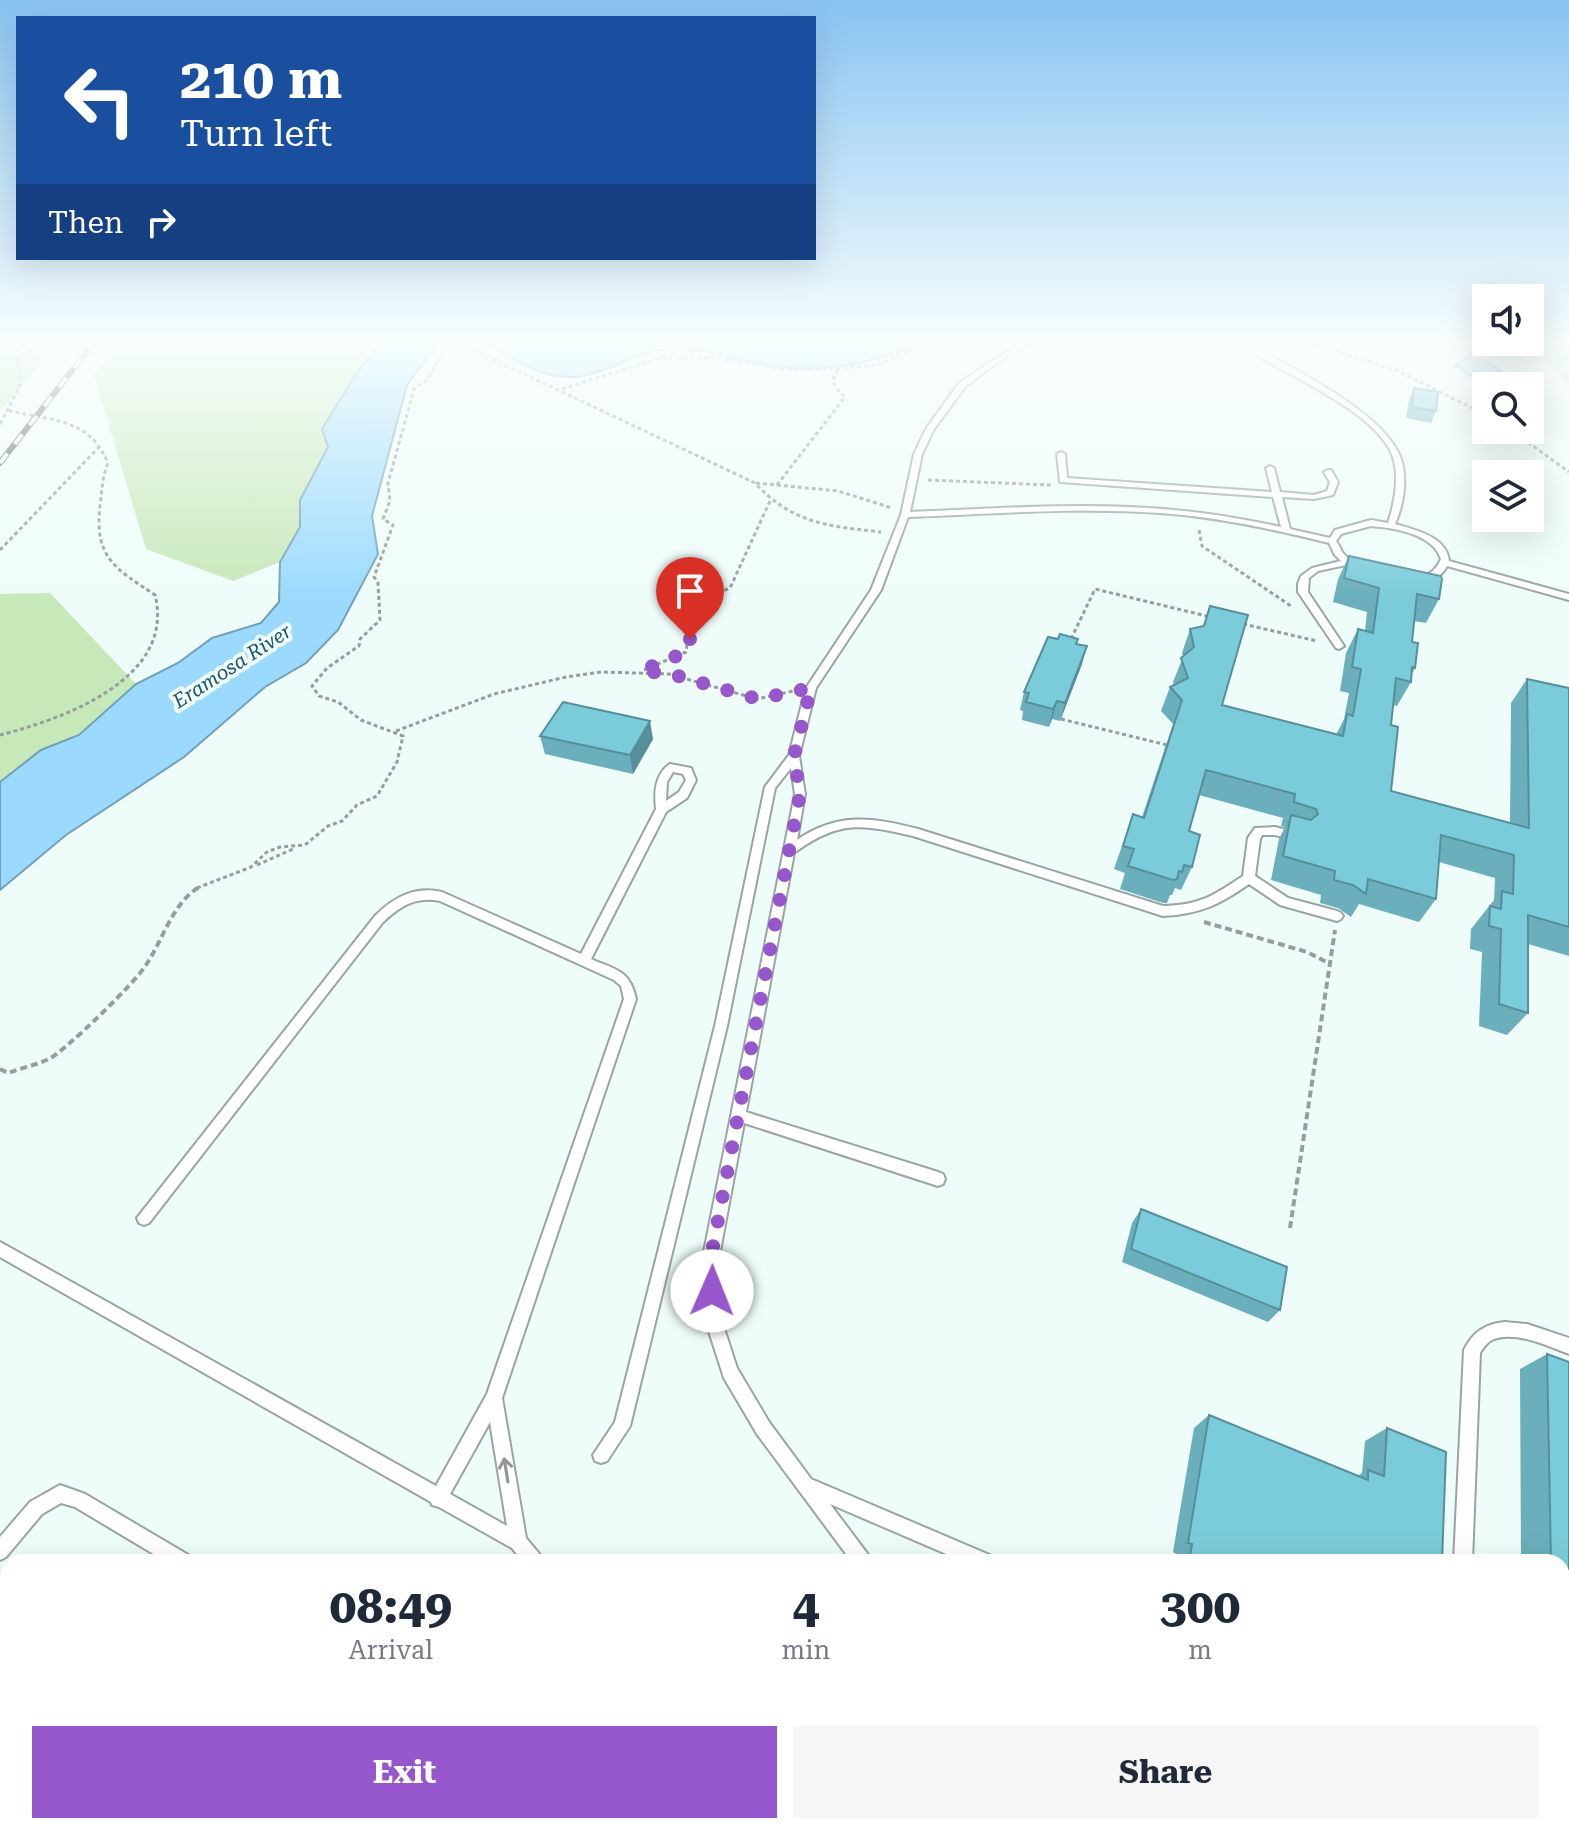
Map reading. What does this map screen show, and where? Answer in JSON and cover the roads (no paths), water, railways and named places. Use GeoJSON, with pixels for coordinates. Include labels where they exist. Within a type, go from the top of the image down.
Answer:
{"type":"FeatureCollection","features":[{"type":"Feature","properties":{"kind":"lane"},"geometry":{"type":"LineString","coordinates":[[601,1455],[622,1426],[721,1026],[770,787],[794,756],[811,688],[876,590],[906,514],[918,454],[932,427]]}},
{"type":"Feature","properties":{"kind":"lane"},"geometry":{"type":"LineString","coordinates":[[1374,427],[1382,433],[1398,463],[1396,513],[1392,523]]}},
{"type":"Feature","properties":{"kind":"lane"},"geometry":{"type":"LineString","coordinates":[[1061,454],[1063,480],[1277,495],[1314,497],[1330,493],[1334,482],[1328,472]]}},
{"type":"Feature","properties":{"kind":"lane"},"geometry":{"type":"LineString","coordinates":[[1270,468],[1286,529]]}},
{"type":"Feature","properties":{"kind":"lane"},"geometry":{"type":"LineString","coordinates":[[906,514],[1077,509],[1161,511],[1286,529],[1332,541]]}},
{"type":"Feature","properties":{"kind":"lane"},"geometry":{"type":"LineString","coordinates":[[1392,523],[1432,541],[1443,553],[1445,563],[1440,572],[1426,580],[1407,582],[1362,573],[1335,553],[1332,541],[1338,532],[1351,526],[1392,523]]}},
{"type":"Feature","properties":{"kind":"lane"},"geometry":{"type":"LineString","coordinates":[[1339,646],[1303,592],[1301,583],[1304,575],[1311,571],[1345,563]]}},
{"type":"Feature","properties":{"kind":"lane"},"geometry":{"type":"LineString","coordinates":[[1445,563],[1569,597]]}},
{"type":"Feature","properties":{"kind":"lane"},"geometry":{"type":"LineString","coordinates":[[794,756],[801,785],[710,1262],[713,1319],[730,1372],[763,1428],[857,1554]]}},
{"type":"Feature","properties":{"kind":"lane"},"geometry":{"type":"LineString","coordinates":[[584,961],[662,809]]}},
{"type":"Feature","properties":{"kind":"lane"},"geometry":{"type":"LineString","coordinates":[[788,852],[815,831],[837,825],[871,822],[914,832],[1163,911],[1201,908],[1249,878]]}},
{"type":"Feature","properties":{"kind":"lane"},"geometry":{"type":"LineString","coordinates":[[1249,878],[1254,838],[1259,831],[1275,831],[1296,837]]}},
{"type":"Feature","properties":{"kind":"lane"},"geometry":{"type":"LineString","coordinates":[[1249,878],[1284,902],[1336,922]]}},
{"type":"Feature","properties":{"kind":"lane"},"geometry":{"type":"LineString","coordinates":[[144,1218],[379,919],[397,903],[419,893],[442,897],[618,976],[627,984],[630,999],[494,1398],[438,1499]]}},
{"type":"Feature","properties":{"kind":"lane"},"geometry":{"type":"LineString","coordinates":[[737,1115],[938,1179]]}},
{"type":"Feature","properties":{"kind":"lane"},"geometry":{"type":"LineString","coordinates":[[0,1249],[518,1542],[528,1554]]}},
{"type":"Feature","properties":{"kind":"lane"},"geometry":{"type":"LineString","coordinates":[[1463,1554],[1472,1350],[1485,1335],[1502,1329],[1541,1336],[1569,1346]]}},
{"type":"Feature","properties":{"kind":"lane"},"geometry":{"type":"LineString","coordinates":[[494,1398],[518,1542]]}},
{"type":"Feature","properties":{"kind":"lane"},"geometry":{"type":"LineString","coordinates":[[809,1486],[967,1554]]}},
{"type":"Feature","properties":{"kind":"lane"},"geometry":{"type":"LineString","coordinates":[[0,1551],[36,1508],[60,1494],[79,1500],[170,1554]]}},
{"type":"Feature","properties":{"kind":"water","name":"Eramosa River"},"geometry":{"type":"Polygon","coordinates":[[[396,427],[372,516],[378,554],[338,630],[306,663],[265,687],[184,757],[66,835],[0,890],[0,782],[41,750],[79,735],[136,684],[178,663],[212,638],[261,623],[279,602],[280,562],[300,527],[300,500],[328,447],[322,429],[396,427]]]}},
{"type":"Feature","properties":{"kind":"railway"},"geometry":{"type":"LineString","coordinates":[[0,463],[28,427]]}}]}
